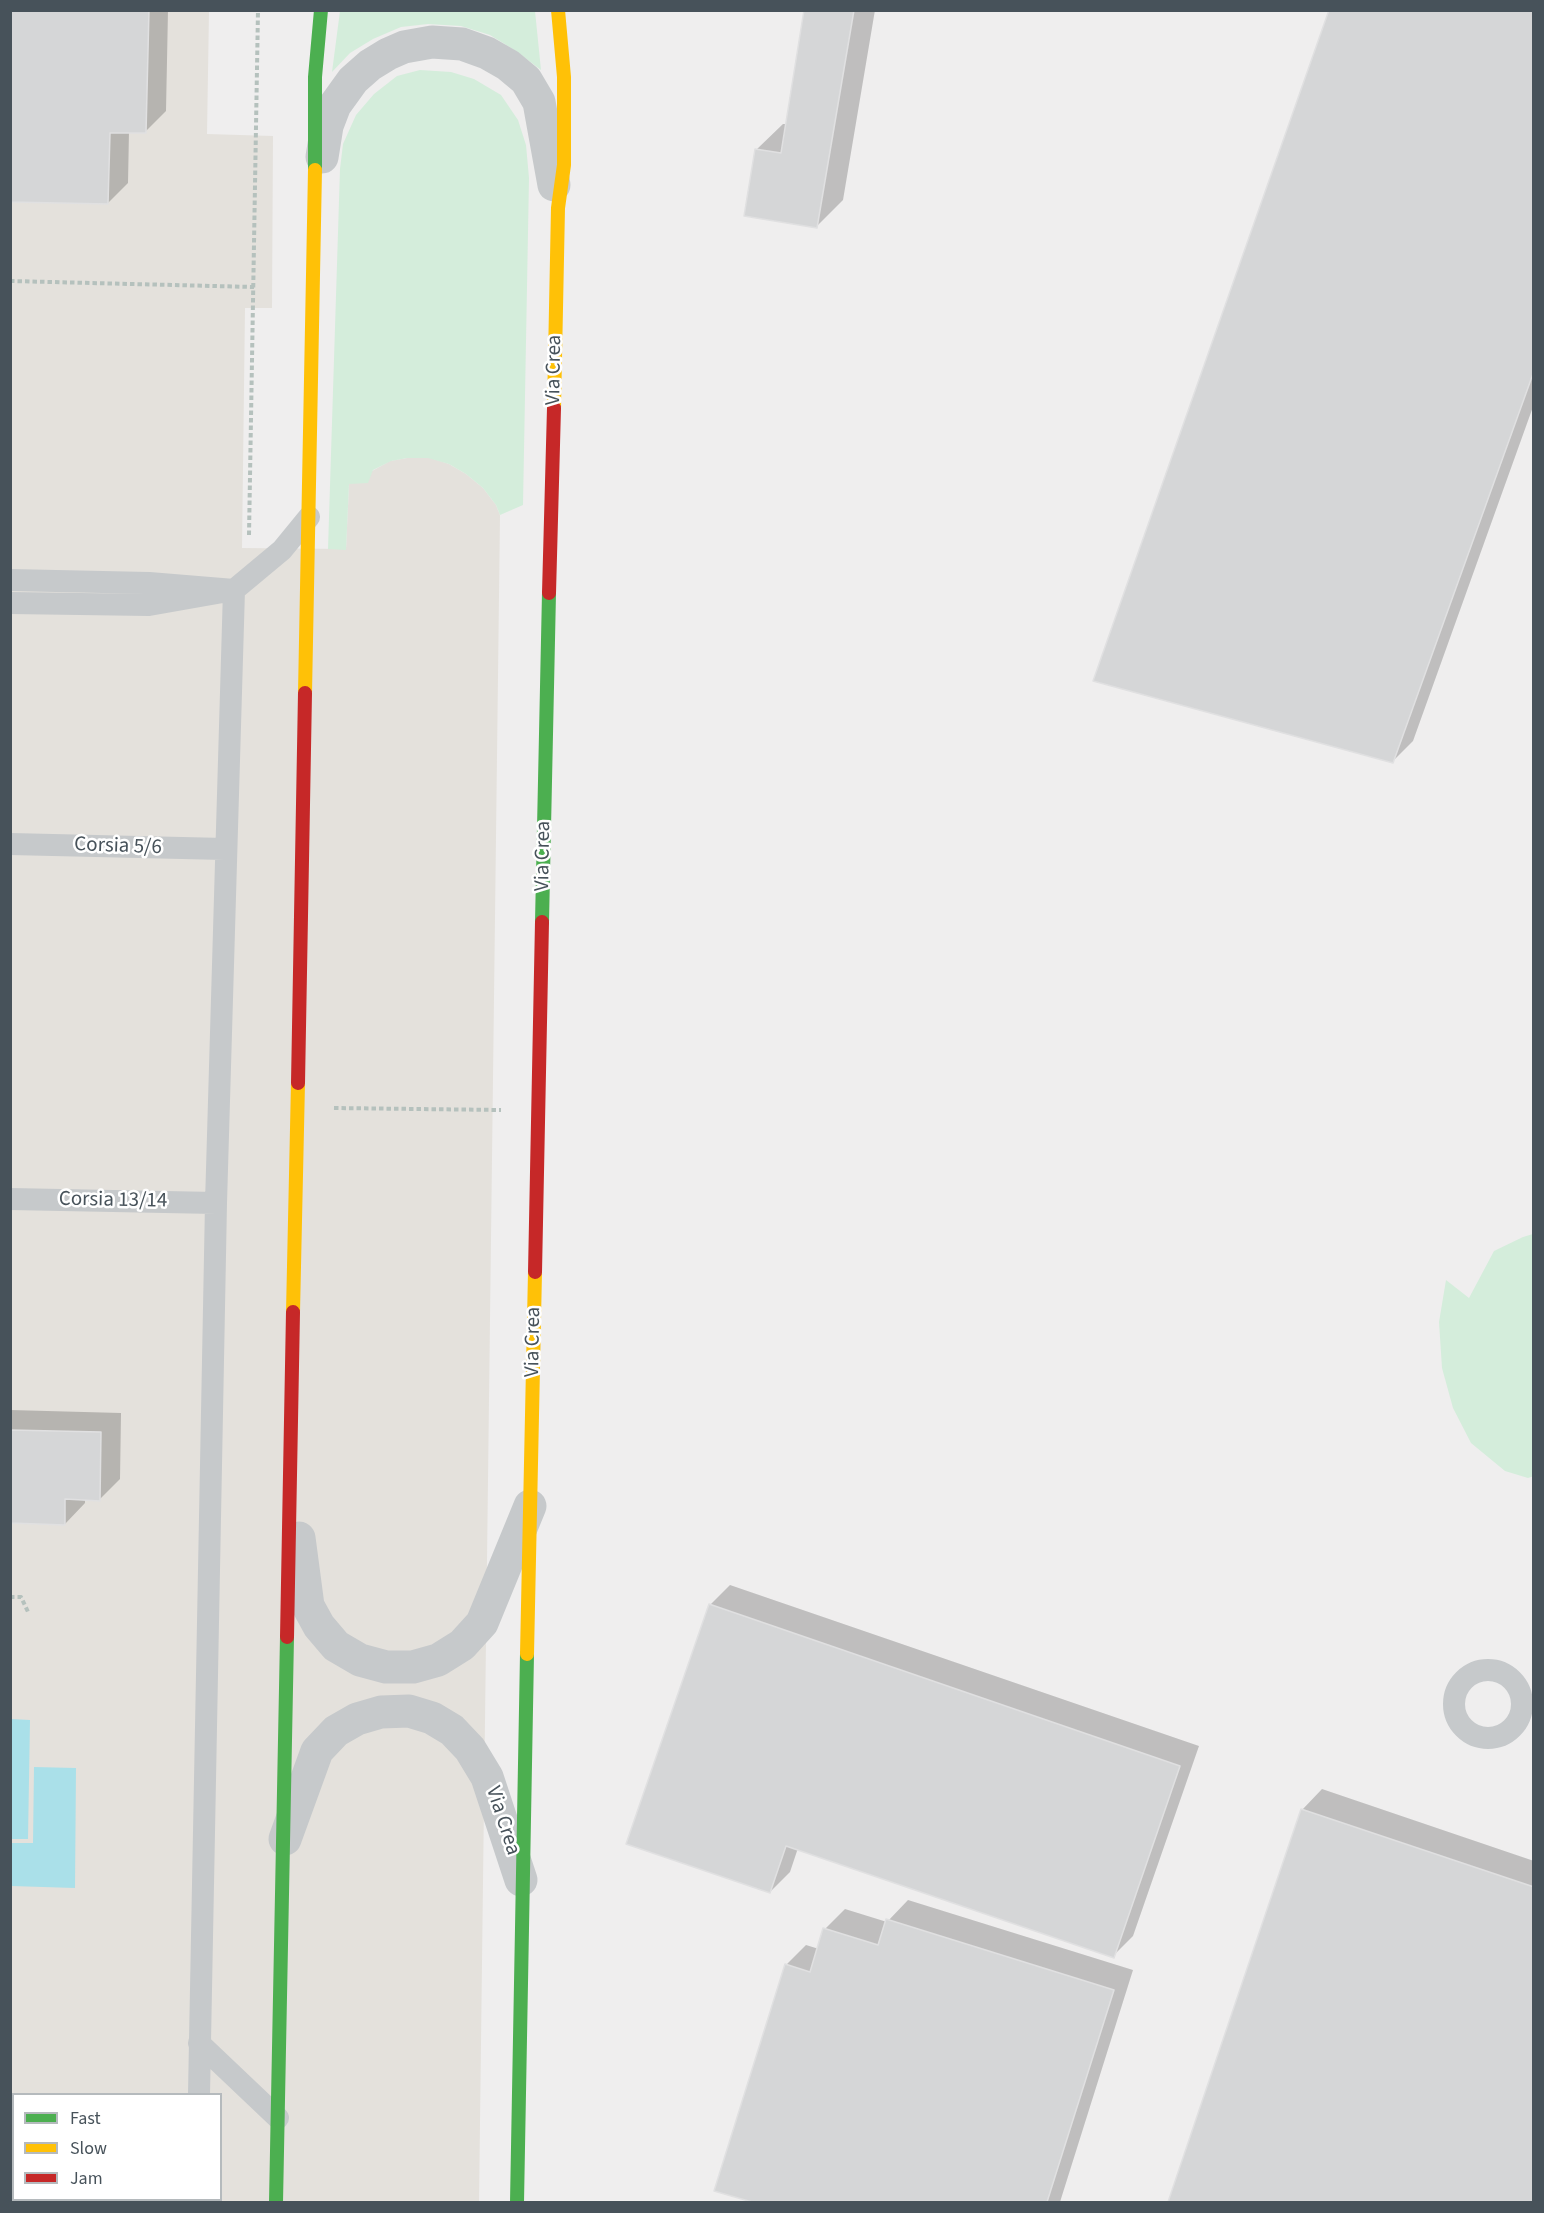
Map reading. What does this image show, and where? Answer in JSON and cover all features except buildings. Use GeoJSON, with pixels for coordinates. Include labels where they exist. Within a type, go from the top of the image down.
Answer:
{"type":"FeatureCollection","features":[{"type":"Feature","properties":{"kind":"street","name":"Via Crea"},"geometry":{"type":"LineString","coordinates":[[276,2202],[315,206],[315,76],[321,10]]}},
{"type":"Feature","properties":{"kind":"street","name":"Via Crea"},"geometry":{"type":"LineString","coordinates":[[517,2202],[558,208],[564,165],[564,77],[558,10]]}},
{"type":"Feature","properties":{"kind":"street","name":"Via Crea"},"geometry":{"type":"LineString","coordinates":[[315,206],[327,126],[335,105],[353,80],[370,65],[404,47],[432,42],[462,44],[488,53],[508,65],[526,80],[539,102],[549,145],[558,208]]}},
{"type":"Feature","properties":{"kind":"street","name":"Via Crea"},"geometry":{"type":"LineString","coordinates":[[290,1467],[308,1606],[319,1626],[336,1646],[360,1660],[386,1667],[413,1667],[438,1660],[462,1645],[482,1623],[531,1504]]}},
{"type":"Feature","properties":{"kind":"street","name":"Via Crea"},"geometry":{"type":"LineString","coordinates":[[284,1842],[317,1751],[336,1731],[357,1719],[381,1712],[409,1711],[432,1718],[452,1730],[470,1749],[487,1777],[523,1885]]}},
{"type":"Feature","properties":{"kind":"lane"},"geometry":{"type":"LineString","coordinates":[[10,603],[149,605],[241,585],[282,550],[309,517]]}},
{"type":"Feature","properties":{"kind":"lane"},"geometry":{"type":"LineString","coordinates":[[10,580],[241,585]]}},
{"type":"Feature","properties":{"kind":"lane"},"geometry":{"type":"LineString","coordinates":[[199,2093],[225,849],[241,585]]}},
{"type":"Feature","properties":{"kind":"lane","name":"Corsia 5/6"},"geometry":{"type":"LineString","coordinates":[[10,844],[225,849]]}},
{"type":"Feature","properties":{"kind":"lane","name":"Corsia 13/14"},"geometry":{"type":"LineString","coordinates":[[10,1199],[216,1203]]}},
{"type":"Feature","properties":{"kind":"lane"},"geometry":{"type":"LineString","coordinates":[[199,2043],[278,2118]]}},
{"type":"Feature","properties":{"kind":"path"},"geometry":{"type":"LineString","coordinates":[[241,585],[254,287],[258,10]]}},
{"type":"Feature","properties":{"kind":"path"},"geometry":{"type":"LineString","coordinates":[[10,281],[254,287]]}},
{"type":"Feature","properties":{"kind":"path"},"geometry":{"type":"LineString","coordinates":[[297,1107],[538,1111]]}},
{"type":"Feature","properties":{"kind":"path"},"geometry":{"type":"LineString","coordinates":[[10,1597],[21,1597],[29,1614]]}},
{"type":"Feature","properties":{"kind":"shaded area"},"geometry":{"type":"Polygon","coordinates":[[[11,11],[209,11],[207,134],[273,136],[272,308],[245,308],[242,548],[346,549],[349,484],[390,461],[407,458],[428,457],[449,464],[466,474],[483,488],[496,505],[500,515],[479,2202],[11,2202],[11,11]]]}},
{"type":"Feature","properties":{"kind":"green space"},"geometry":{"type":"Polygon","coordinates":[[[340,11],[535,11],[541,70],[490,35],[461,26],[428,24],[401,27],[373,39],[350,53],[332,72],[340,11]]]}},
{"type":"Feature","properties":{"kind":"green space"},"geometry":{"type":"Polygon","coordinates":[[[420,70],[451,72],[474,79],[501,95],[518,120],[526,145],[529,178],[523,505],[500,515],[496,505],[483,488],[449,464],[428,458],[391,461],[373,470],[368,483],[349,484],[346,550],[328,549],[340,169],[343,144],[356,115],[374,94],[397,76],[420,70]]]}},
{"type":"Feature","properties":{"kind":"green space"},"geometry":{"type":"Polygon","coordinates":[[[1533,1234],[1534,1476],[1528,1478],[1505,1471],[1471,1443],[1453,1408],[1442,1368],[1439,1322],[1446,1280],[1469,1298],[1494,1251],[1533,1234]]]}},
{"type":"Feature","properties":{"kind":"water"},"geometry":{"type":"Polygon","coordinates":[[[11,1719],[30,1720],[28,1839],[11,1839],[11,1719]]]}},
{"type":"Feature","properties":{"kind":"water"},"geometry":{"type":"Polygon","coordinates":[[[34,1767],[76,1768],[75,1888],[11,1886],[11,1843],[33,1843],[34,1767]]]}},
{"type":"Feature","properties":{"kind":"traffic: fast"},"geometry":{"type":"LineString","coordinates":[[315,170],[315,77],[321,10]]}},
{"type":"Feature","properties":{"kind":"traffic: fast"},"geometry":{"type":"LineString","coordinates":[[542,922],[549,593]]}},
{"type":"Feature","properties":{"kind":"traffic: fast"},"geometry":{"type":"LineString","coordinates":[[276,2202],[287,1637]]}},
{"type":"Feature","properties":{"kind":"traffic: fast"},"geometry":{"type":"LineString","coordinates":[[517,2202],[527,1654]]}},
{"type":"Feature","properties":{"kind":"traffic: slow"},"geometry":{"type":"LineString","coordinates":[[554,408],[558,208],[564,165],[564,77],[558,10]]}},
{"type":"Feature","properties":{"kind":"traffic: slow"},"geometry":{"type":"LineString","coordinates":[[305,693],[315,170]]}},
{"type":"Feature","properties":{"kind":"traffic: slow"},"geometry":{"type":"LineString","coordinates":[[293,1312],[298,1083]]}},
{"type":"Feature","properties":{"kind":"traffic: slow"},"geometry":{"type":"LineString","coordinates":[[527,1654],[535,1272]]}},
{"type":"Feature","properties":{"kind":"traffic: jam"},"geometry":{"type":"LineString","coordinates":[[549,593],[554,408]]}},
{"type":"Feature","properties":{"kind":"traffic: jam"},"geometry":{"type":"LineString","coordinates":[[298,1083],[305,693]]}},
{"type":"Feature","properties":{"kind":"traffic: jam"},"geometry":{"type":"LineString","coordinates":[[535,1272],[542,922]]}},
{"type":"Feature","properties":{"kind":"traffic: jam"},"geometry":{"type":"LineString","coordinates":[[287,1637],[293,1312]]}}]}
